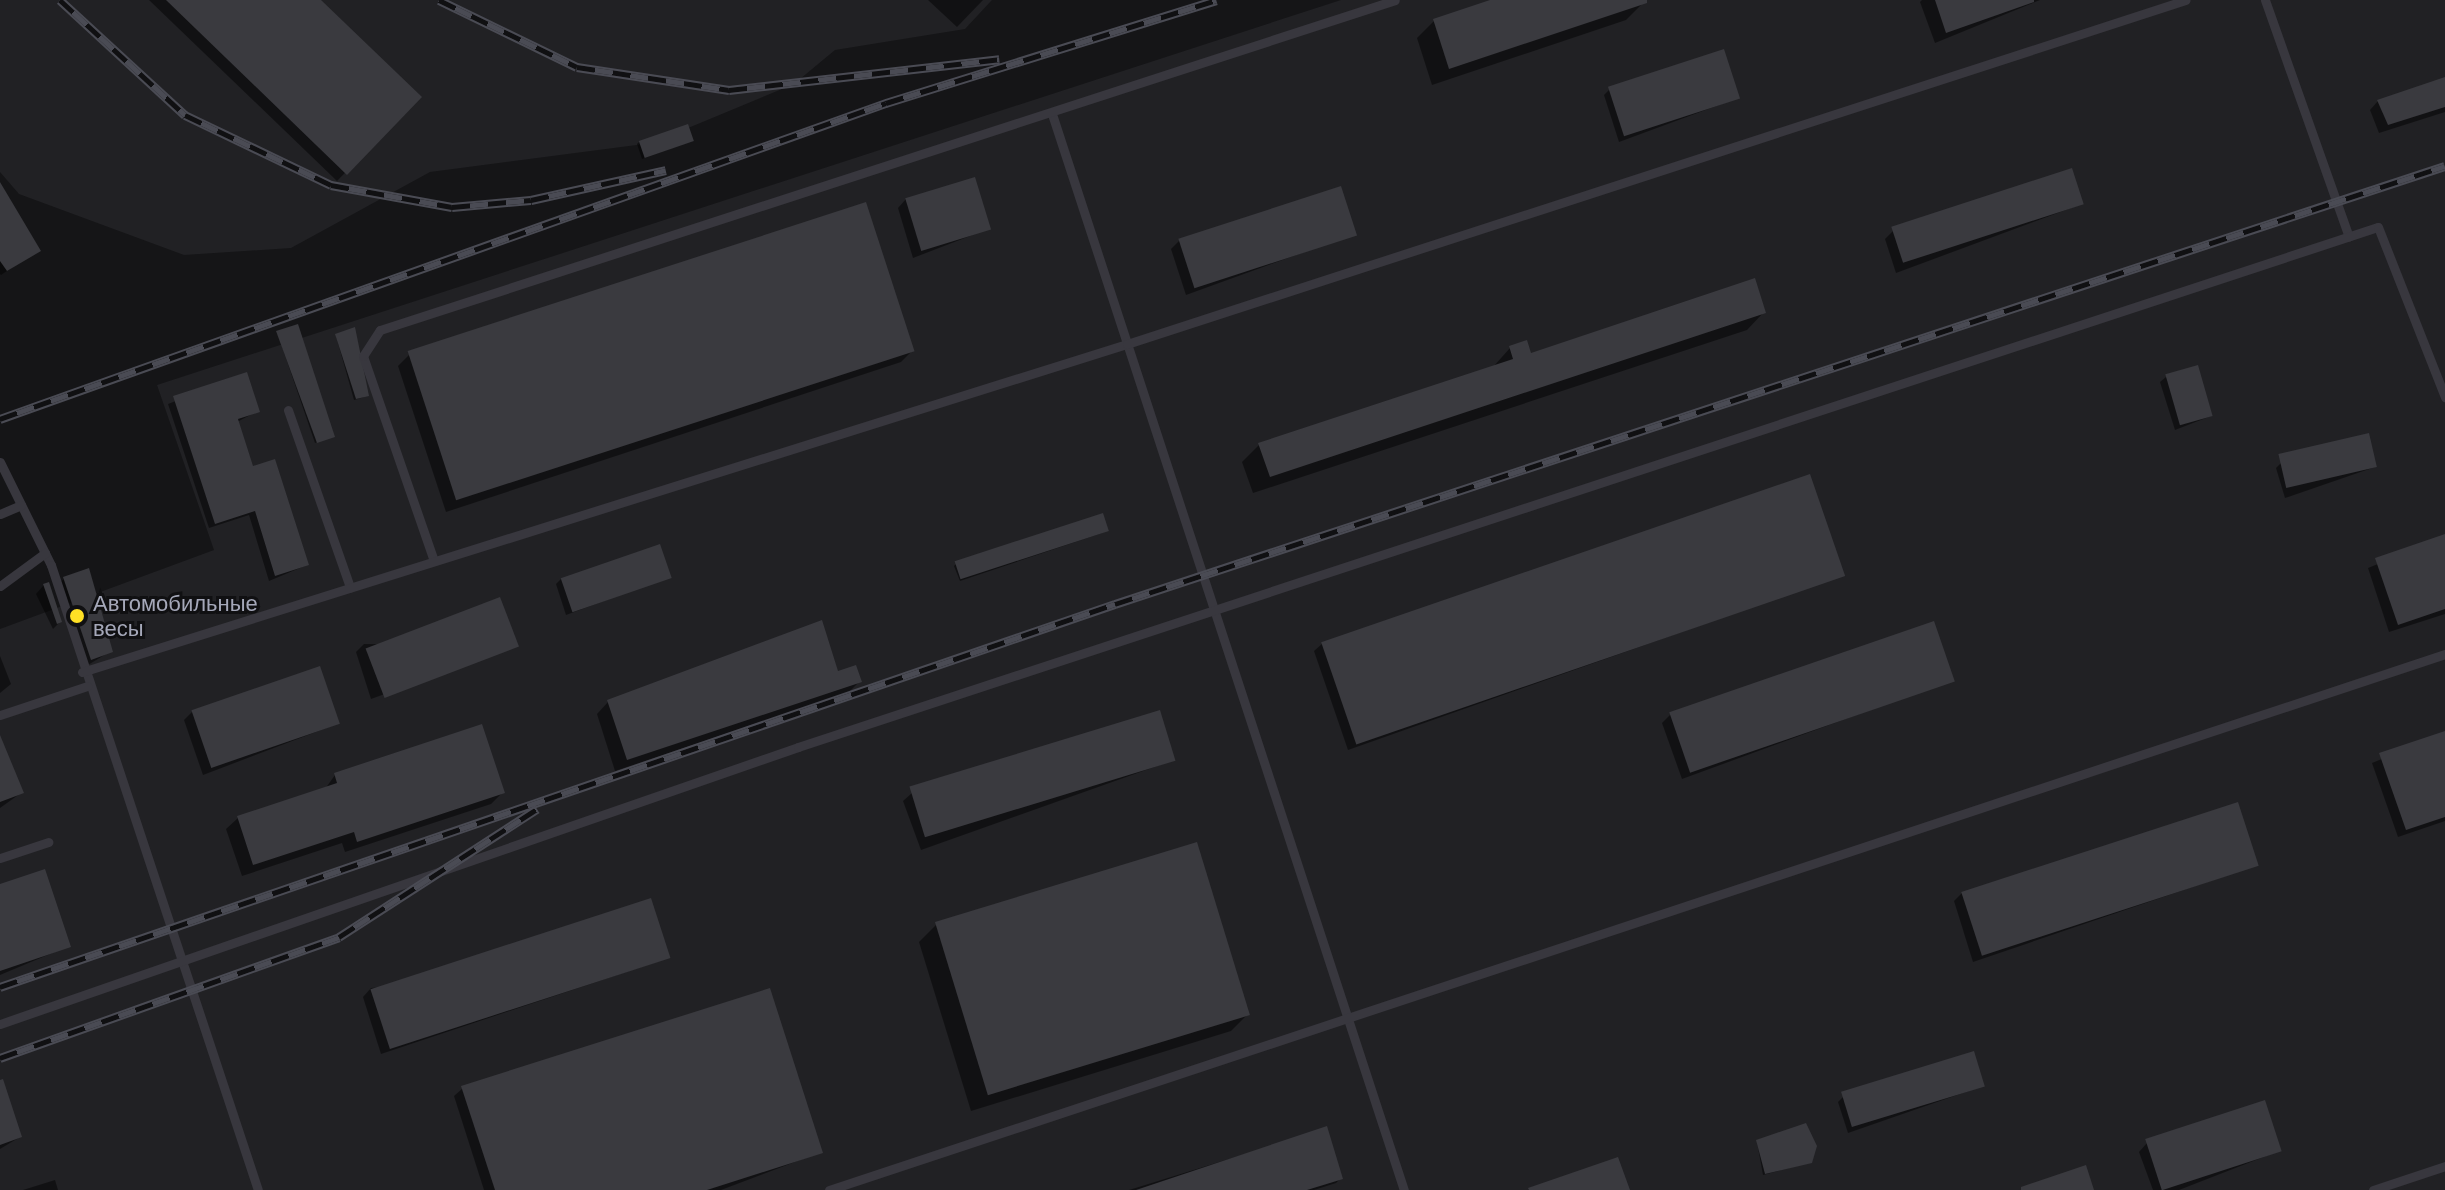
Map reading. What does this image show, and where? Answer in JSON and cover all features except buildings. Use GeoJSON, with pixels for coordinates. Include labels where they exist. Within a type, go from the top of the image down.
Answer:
{"type":"FeatureCollection","features":[{"type":"Feature","properties":{"kind":"lane"},"geometry":{"type":"LineString","coordinates":[[434,561],[363,356],[380,330],[1395,0]]}},
{"type":"Feature","properties":{"kind":"lane"},"geometry":{"type":"LineString","coordinates":[[82,672],[1127,344],[2186,0]]}},
{"type":"Feature","properties":{"kind":"lane"},"geometry":{"type":"LineString","coordinates":[[2265,0],[2349,237]]}},
{"type":"Feature","properties":{"kind":"lane"},"geometry":{"type":"LineString","coordinates":[[1052,114],[1218,613],[1404,1190]]}},
{"type":"Feature","properties":{"kind":"lane"},"geometry":{"type":"LineString","coordinates":[[0,1024],[181,965],[798,747],[1218,613],[2378,227],[2445,397]]}},
{"type":"Feature","properties":{"kind":"lane"},"geometry":{"type":"LineString","coordinates":[[288,410],[350,587]]}},
{"type":"Feature","properties":{"kind":"lane"},"geometry":{"type":"LineString","coordinates":[[0,462],[45,553],[82,672],[258,1190]]}},
{"type":"Feature","properties":{"kind":"lane"},"geometry":{"type":"LineString","coordinates":[[0,514],[21,505]]}},
{"type":"Feature","properties":{"kind":"lane"},"geometry":{"type":"LineString","coordinates":[[0,586],[45,553]]}},
{"type":"Feature","properties":{"kind":"lane"},"geometry":{"type":"LineString","coordinates":[[829,1190],[2445,654]]}},
{"type":"Feature","properties":{"kind":"lane"},"geometry":{"type":"LineString","coordinates":[[0,715],[87,686]]}},
{"type":"Feature","properties":{"kind":"lane"},"geometry":{"type":"LineString","coordinates":[[0,858],[48,842]]}},
{"type":"Feature","properties":{"kind":"lane"},"geometry":{"type":"LineString","coordinates":[[2373,1190],[2445,1166]]}},
{"type":"Feature","properties":{"kind":"shaded area"},"geometry":{"type":"Polygon","coordinates":[[[0,0],[992,0],[965,29],[835,50],[794,84],[652,143],[430,172],[291,248],[184,255],[19,194],[0,172],[0,0]]]}},
{"type":"Feature","properties":{"kind":"shaded area"},"geometry":{"type":"Polygon","coordinates":[[[1341,0],[2445,0],[2445,1190],[0,1190],[0,629],[214,550],[157,385],[1341,0]]]}},
{"type":"Feature","properties":{"kind":"railway"},"geometry":{"type":"LineString","coordinates":[[60,0],[185,115],[331,185],[452,207],[531,200],[666,170]]}},
{"type":"Feature","properties":{"kind":"railway"},"geometry":{"type":"LineString","coordinates":[[439,0],[577,67],[729,90],[999,59]]}},
{"type":"Feature","properties":{"kind":"railway"},"geometry":{"type":"LineString","coordinates":[[0,419],[886,103],[1216,0]]}},
{"type":"Feature","properties":{"kind":"railway"},"geometry":{"type":"LineString","coordinates":[[0,987],[1115,604],[2445,166]]}},
{"type":"Feature","properties":{"kind":"railway"},"geometry":{"type":"LineString","coordinates":[[0,1058],[339,937],[537,809]]}},
{"type":"Feature","properties":{"kind":"place","name":"Автомобильные весы"},"geometry":{"type":"Point","coordinates":[77,616]}}]}
